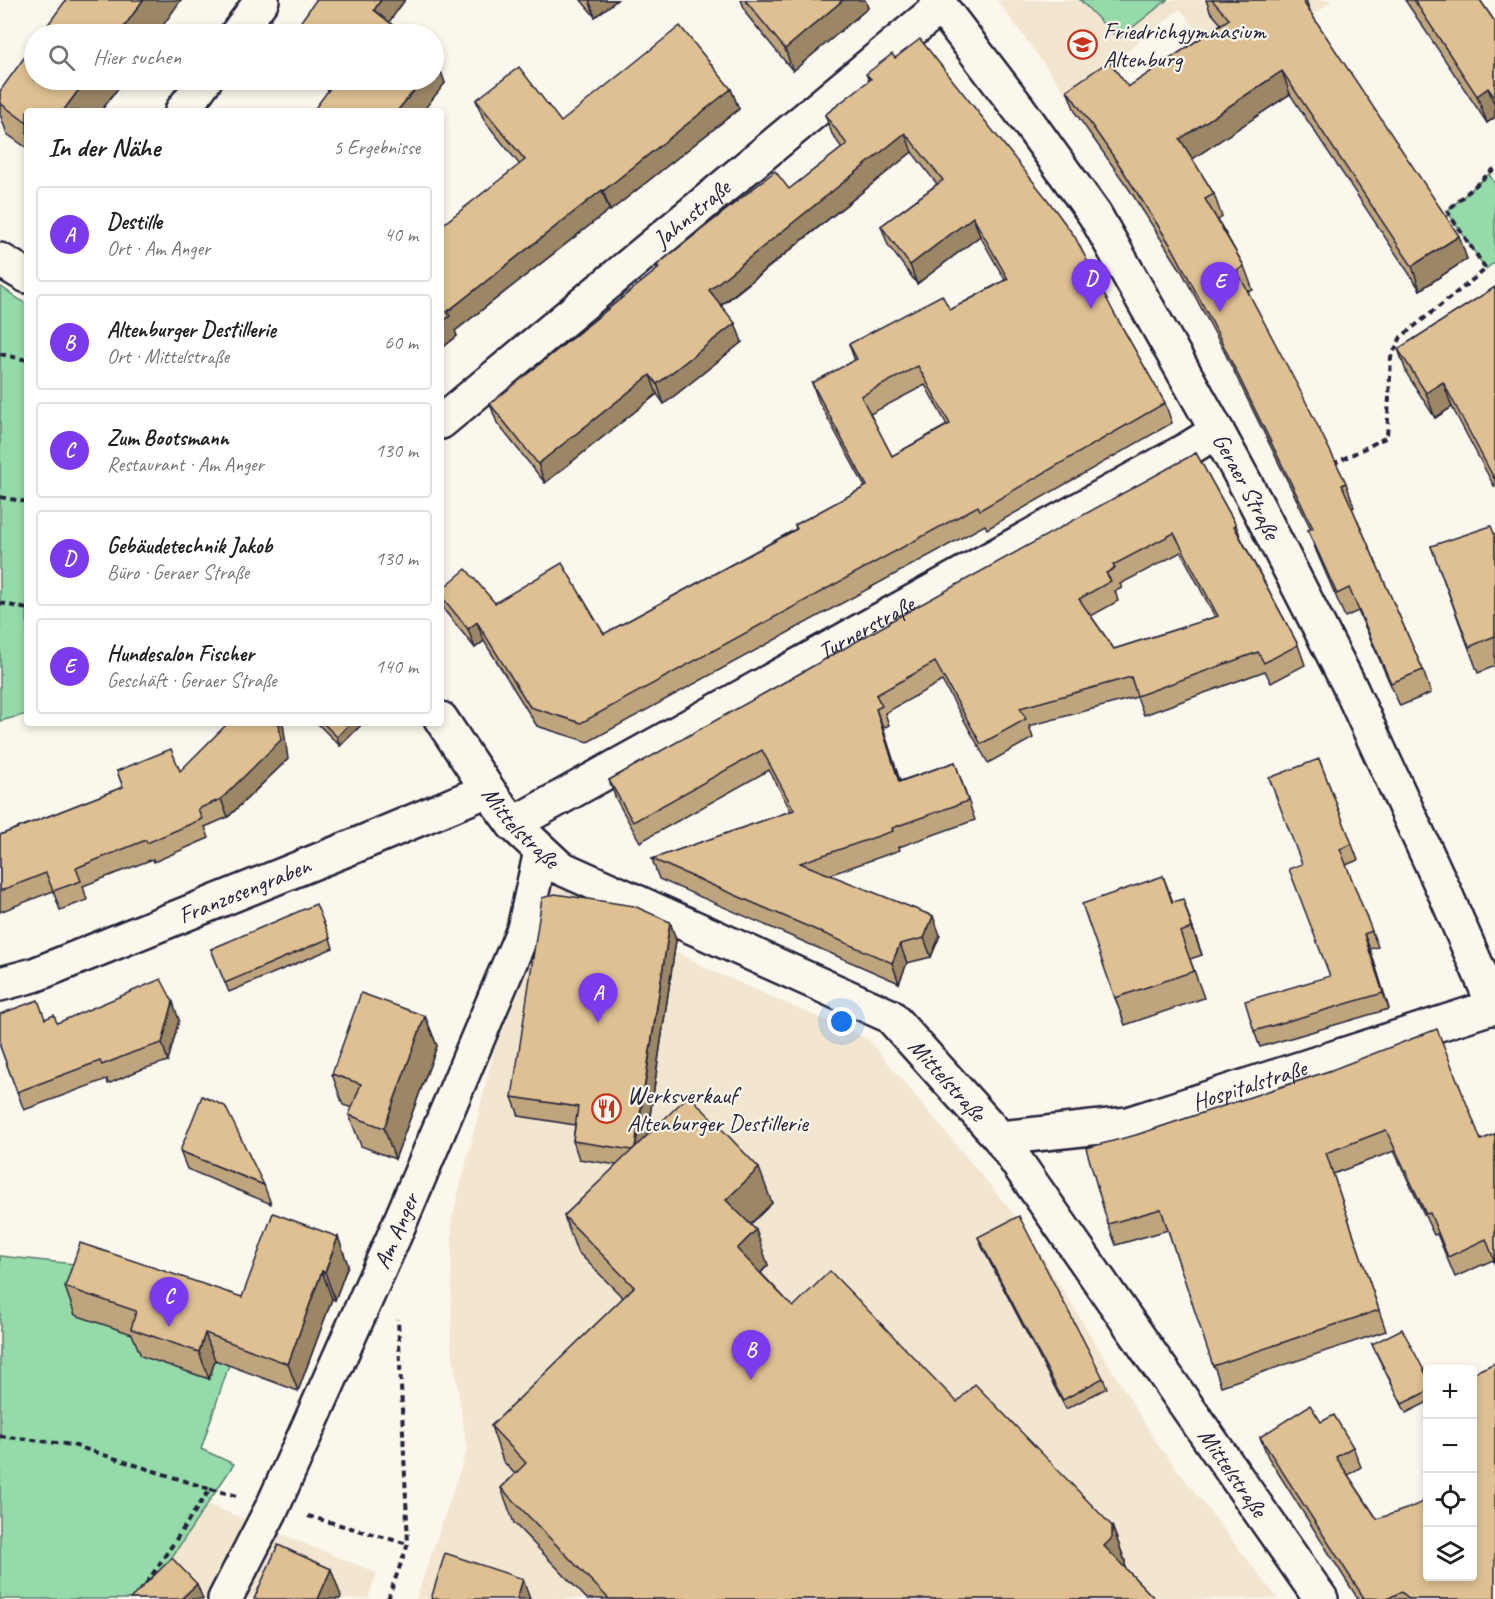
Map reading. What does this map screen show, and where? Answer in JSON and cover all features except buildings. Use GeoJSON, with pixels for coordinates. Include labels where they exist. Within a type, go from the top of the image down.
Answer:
{"type":"FeatureCollection","features":[{"type":"Feature","properties":{"kind":"street"},"geometry":{"type":"LineString","coordinates":[[244,24],[262,0]]}},
{"type":"Feature","properties":{"kind":"street","name":"Jahnstraße"},"geometry":{"type":"LineString","coordinates":[[444,419],[938,3]]}},
{"type":"Feature","properties":{"kind":"street","name":"Geraer Straße"},"geometry":{"type":"LineString","coordinates":[[938,3],[1019,109],[1095,215],[1217,431],[1348,685],[1445,893],[1495,1007]]}},
{"type":"Feature","properties":{"kind":"street"},"geometry":{"type":"LineString","coordinates":[[184,108],[197,90]]}},
{"type":"Feature","properties":{"kind":"street"},"geometry":{"type":"LineString","coordinates":[[0,260],[24,274]]}},
{"type":"Feature","properties":{"kind":"street","name":"Turnerstraße"},"geometry":{"type":"LineString","coordinates":[[513,824],[1217,431]]}},
{"type":"Feature","properties":{"kind":"street","name":"Mittelstraße"},"geometry":{"type":"LineString","coordinates":[[444,723],[513,824],[559,867],[890,1016],[1000,1138],[1321,1599]]}},
{"type":"Feature","properties":{"kind":"street","name":"Franzosengraben"},"geometry":{"type":"LineString","coordinates":[[0,984],[34,975],[488,790]]}},
{"type":"Feature","properties":{"kind":"street","name":"Am Anger"},"geometry":{"type":"LineString","coordinates":[[225,1599],[273,1506],[395,1234],[524,929],[541,851]]}},
{"type":"Feature","properties":{"kind":"street","name":"Hospitalstraße"},"geometry":{"type":"LineString","coordinates":[[1000,1138],[1128,1124],[1495,1007]]}},
{"type":"Feature","properties":{"kind":"path"},"geometry":{"type":"LineString","coordinates":[[1333,464],[1388,437],[1391,357],[1401,337],[1486,269],[1447,211],[1495,168]]}},
{"type":"Feature","properties":{"kind":"path"},"geometry":{"type":"LineString","coordinates":[[0,354],[24,359]]}},
{"type":"Feature","properties":{"kind":"path"},"geometry":{"type":"LineString","coordinates":[[0,497],[24,501]]}},
{"type":"Feature","properties":{"kind":"path"},"geometry":{"type":"LineString","coordinates":[[0,603],[24,608]]}},
{"type":"Feature","properties":{"kind":"path"},"geometry":{"type":"LineString","coordinates":[[388,1599],[408,1544],[398,1317]]}},
{"type":"Feature","properties":{"kind":"path"},"geometry":{"type":"LineString","coordinates":[[0,1436],[73,1445],[210,1489],[143,1590]]}},
{"type":"Feature","properties":{"kind":"path"},"geometry":{"type":"LineString","coordinates":[[273,1506],[408,1544]]}},
{"type":"Feature","properties":{"kind":"shaded area","name":"Friedrichgymnasium Altenburg"},"geometry":{"type":"Polygon","coordinates":[[[997,0],[1332,0],[1238,82],[1180,9],[1069,98],[997,0]]]}},
{"type":"Feature","properties":{"kind":"shaded area"},"geometry":{"type":"Polygon","coordinates":[[[555,884],[708,969],[868,1039],[1023,1225],[1158,1445],[1278,1599],[416,1599],[467,1450],[451,1344],[452,1219],[496,1043],[555,884]]]}},
{"type":"Feature","properties":{"kind":"shaded area"},"geometry":{"type":"Polygon","coordinates":[[[207,1504],[377,1573],[368,1599],[144,1599],[207,1504]]]}},
{"type":"Feature","properties":{"kind":"green space"},"geometry":{"type":"Polygon","coordinates":[[[1080,0],[1167,0],[1118,39],[1080,0]]]}},
{"type":"Feature","properties":{"kind":"green space"},"geometry":{"type":"Polygon","coordinates":[[[1489,174],[1495,184],[1495,262],[1486,269],[1447,211],[1489,174]]]}},
{"type":"Feature","properties":{"kind":"green space"},"geometry":{"type":"Polygon","coordinates":[[[0,286],[24,303],[24,715],[0,721],[0,286]]]}},
{"type":"Feature","properties":{"kind":"green space"},"geometry":{"type":"Polygon","coordinates":[[[0,1256],[102,1267],[245,1317],[201,1449],[234,1464],[144,1599],[0,1599],[0,1256]]]}},
{"type":"Feature","properties":{"kind":"place","name":"Friedrichgymnasium Altenburg"},"geometry":{"type":"Point","coordinates":[1082,45]}},
{"type":"Feature","properties":{"kind":"place","name":"Gebäudetechnik Jakob"},"geometry":{"type":"Point","coordinates":[1091,309]}},
{"type":"Feature","properties":{"kind":"place","name":"Hundesalon Fischer"},"geometry":{"type":"Point","coordinates":[1220,312]}},
{"type":"Feature","properties":{"kind":"place","name":"Destille"},"geometry":{"type":"Point","coordinates":[598,1023]}},
{"type":"Feature","properties":{"kind":"place","name":"Werksverkauf Altenburger Destillerie"},"geometry":{"type":"Point","coordinates":[606,1109]}},
{"type":"Feature","properties":{"kind":"place","name":"Zum Bootsmann"},"geometry":{"type":"Point","coordinates":[169,1327]}},
{"type":"Feature","properties":{"kind":"place","name":"Altenburger Destillerie"},"geometry":{"type":"Point","coordinates":[751,1380]}}]}
